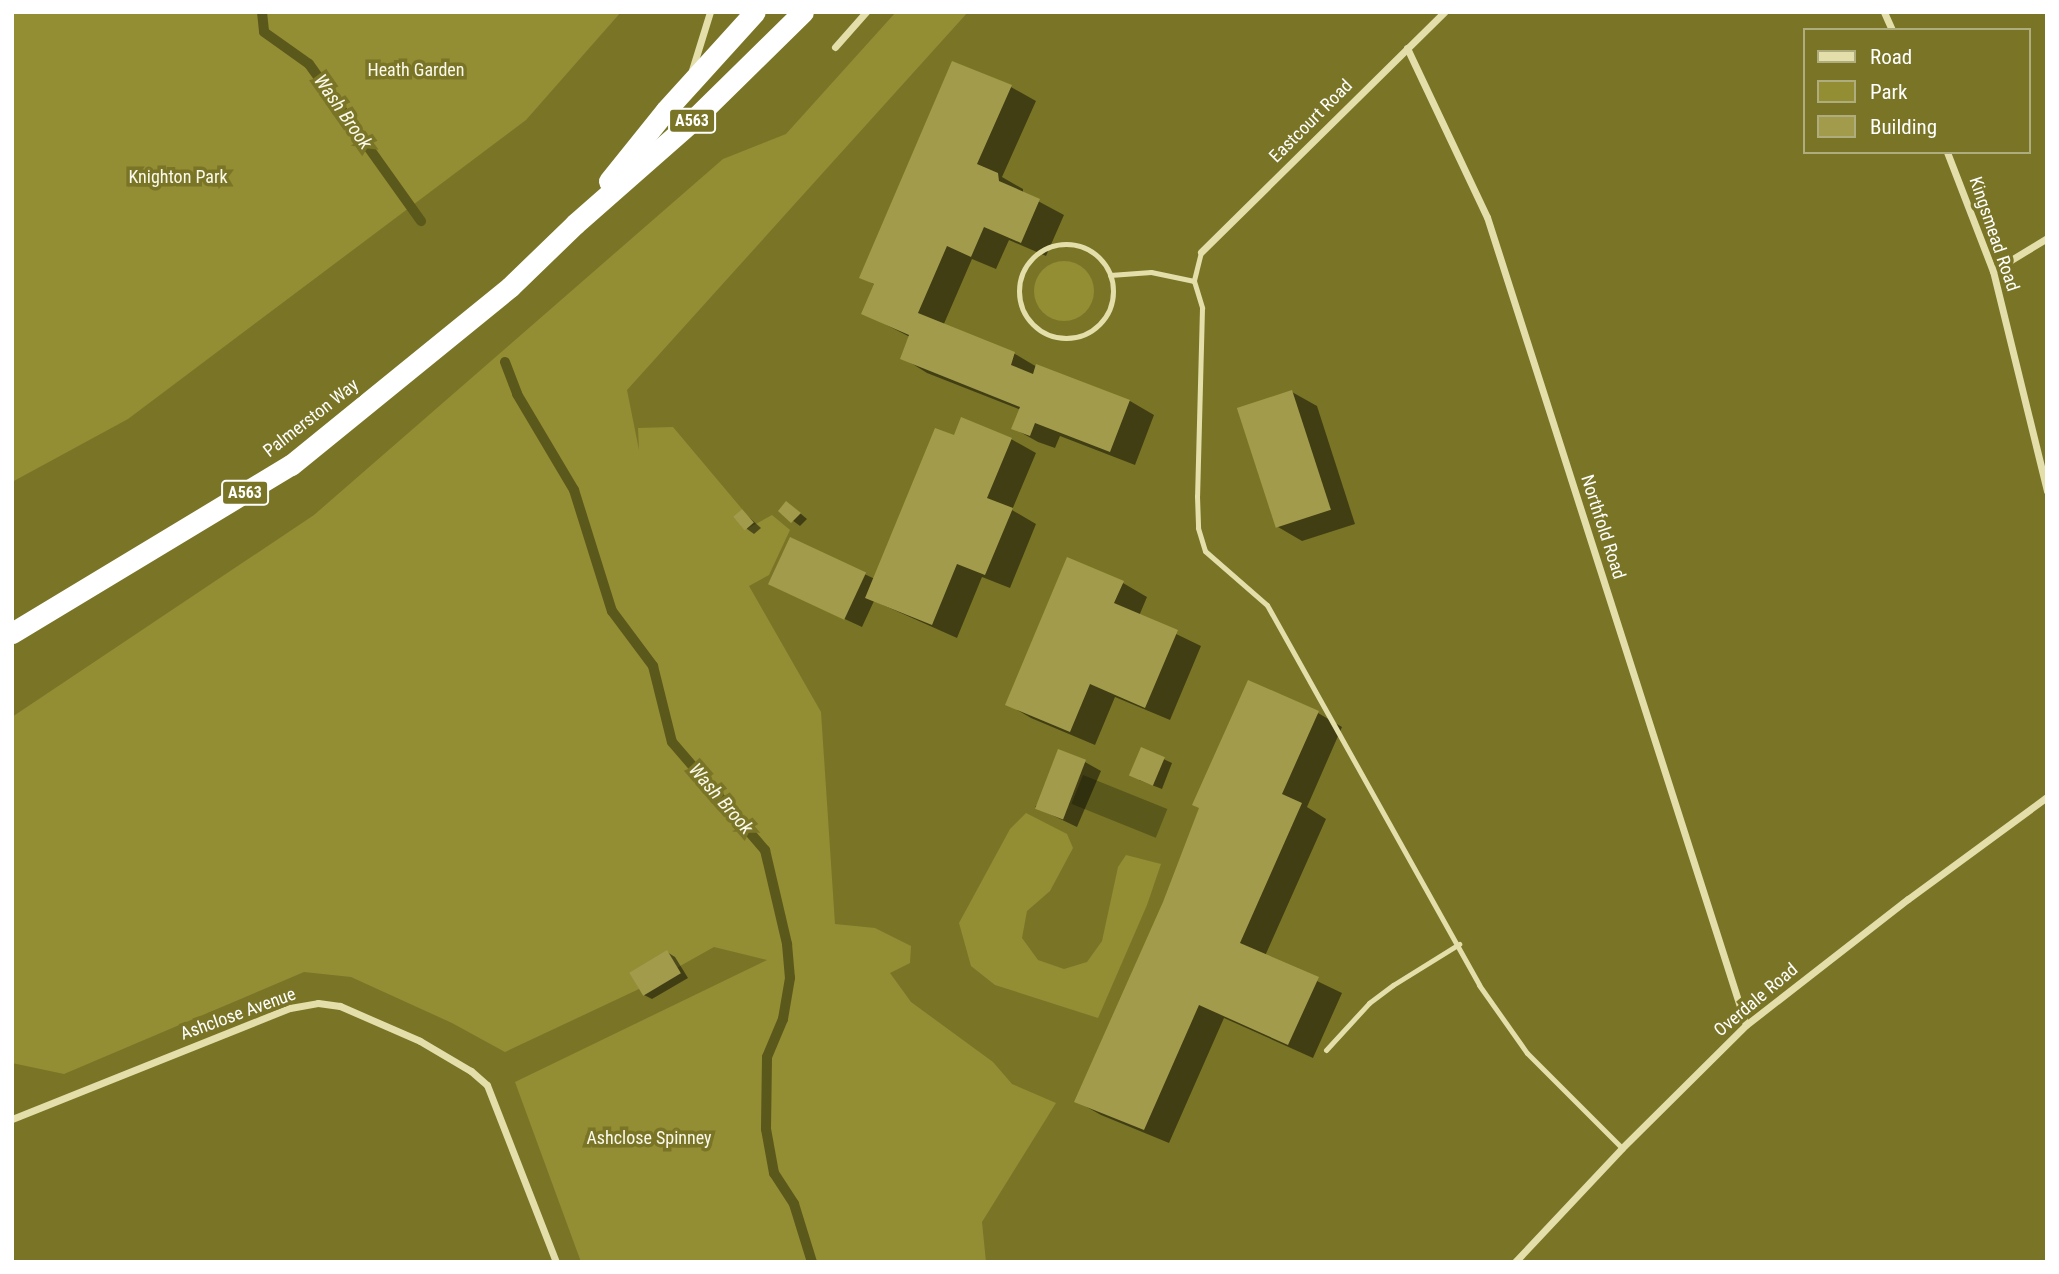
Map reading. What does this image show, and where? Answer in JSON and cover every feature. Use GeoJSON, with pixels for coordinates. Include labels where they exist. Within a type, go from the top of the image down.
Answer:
{"type":"FeatureCollection","features":[{"type":"Feature","properties":{"kind":"highway","name":"Palmerston Way"},"geometry":{"type":"LineString","coordinates":[[575,224],[682,93],[755,12]]}},
{"type":"Feature","properties":{"kind":"highway","name":"Palmerston Way"},"geometry":{"type":"LineString","coordinates":[[12,633],[291,465],[497,298],[575,224],[691,122],[803,12]]}},
{"type":"Feature","properties":{"kind":"street"},"geometry":{"type":"LineString","coordinates":[[682,93],[699,53],[710,12]]}},
{"type":"Feature","properties":{"kind":"street"},"geometry":{"type":"LineString","coordinates":[[835,47],[866,12]]}},
{"type":"Feature","properties":{"kind":"street","name":"Eastcourt Road"},"geometry":{"type":"LineString","coordinates":[[1201,252],[1444,12]]}},
{"type":"Feature","properties":{"kind":"street"},"geometry":{"type":"LineString","coordinates":[[1884,12],[1891,28]]}},
{"type":"Feature","properties":{"kind":"street","name":"Northfold Road"},"geometry":{"type":"LineString","coordinates":[[1408,48],[1487,217],[1746,1025]]}},
{"type":"Feature","properties":{"kind":"street","name":"Kingsmead Road"},"geometry":{"type":"LineString","coordinates":[[1948,154],[1993,271],[2047,491]]}},
{"type":"Feature","properties":{"kind":"street"},"geometry":{"type":"LineString","coordinates":[[1993,271],[2047,238]]}},
{"type":"Feature","properties":{"kind":"street","name":"Overdale Road"},"geometry":{"type":"LineString","coordinates":[[1515,1262],[1622,1148],[1746,1025],[1908,899],[2047,797]]}},
{"type":"Feature","properties":{"kind":"street","name":"Ashclose Avenue"},"geometry":{"type":"LineString","coordinates":[[12,1119],[290,1008],[318,1003],[340,1006],[420,1041],[471,1072],[486,1085],[556,1262]]}},
{"type":"Feature","properties":{"kind":"lane"},"geometry":{"type":"LineString","coordinates":[[1069,244],[1091,251],[1103,262],[1110,275],[1113,291],[1110,306],[1103,320],[1091,331],[1076,337],[1061,338],[1033,324],[1024,312],[1020,298],[1022,275],[1034,257],[1046,248],[1069,244]]}},
{"type":"Feature","properties":{"kind":"lane"},"geometry":{"type":"LineString","coordinates":[[1201,252],[1194,281],[1202,308],[1197,496],[1198,528],[1205,551],[1267,605],[1459,944],[1479,985],[1527,1053],[1622,1148]]}},
{"type":"Feature","properties":{"kind":"lane"},"geometry":{"type":"LineString","coordinates":[[1110,275],[1151,272],[1194,281]]}},
{"type":"Feature","properties":{"kind":"lane"},"geometry":{"type":"LineString","coordinates":[[1326,1050],[1369,1003],[1392,985],[1459,944]]}},
{"type":"Feature","properties":{"kind":"green space","name":"Knighton Park"},"geometry":{"type":"Polygon","coordinates":[[[12,12],[621,12],[526,120],[128,419],[12,482],[12,12]]]}},
{"type":"Feature","properties":{"kind":"green space","name":"Ashclose Spinney"},"geometry":{"type":"Polygon","coordinates":[[[896,12],[968,12],[627,390],[639,450],[638,428],[673,427],[742,509],[733,517],[745,530],[772,515],[790,530],[769,575],[749,586],[821,712],[835,924],[875,928],[911,946],[910,963],[890,973],[911,1002],[993,1062],[1012,1084],[1056,1103],[982,1222],[986,1262],[581,1262],[515,1082],[767,960],[714,947],[639,989],[505,1052],[452,1023],[351,977],[304,972],[64,1074],[12,1063],[12,717],[314,515],[723,159],[786,134],[896,12]]]}},
{"type":"Feature","properties":{"kind":"green space"},"geometry":{"type":"Polygon","coordinates":[[[1064,261],[1085,270],[1094,291],[1085,312],[1064,321],[1043,312],[1034,291],[1043,270],[1064,261]]]}},
{"type":"Feature","properties":{"kind":"green space"},"geometry":{"type":"Polygon","coordinates":[[[1026,813],[1067,834],[1073,848],[1050,891],[1027,911],[1022,938],[1038,960],[1064,969],[1087,962],[1102,941],[1118,867],[1126,855],[1161,864],[1147,905],[1098,1018],[995,985],[971,966],[959,923],[1010,829],[1026,813]]]}},
{"type":"Feature","properties":{"kind":"shaded area"},"geometry":{"type":"Polygon","coordinates":[[[1083,775],[1167,809],[1156,838],[1071,804],[1083,775]]]}},
{"type":"Feature","properties":{"kind":"building"},"geometry":{"type":"Polygon","coordinates":[[[952,61],[1012,85],[977,164],[998,173],[999,181],[1040,199],[1021,243],[984,227],[971,257],[947,246],[918,313],[1015,352],[1011,365],[1033,374],[1036,364],[1130,400],[1110,452],[1035,423],[1030,436],[1011,429],[1020,407],[900,359],[909,335],[861,314],[874,284],[859,278],[952,61]]]}},
{"type":"Feature","properties":{"kind":"building"},"geometry":{"type":"Polygon","coordinates":[[[1292,390],[1331,510],[1276,528],[1237,408],[1292,390]]]}},
{"type":"Feature","properties":{"kind":"building"},"geometry":{"type":"Polygon","coordinates":[[[961,417],[1012,438],[987,498],[1013,508],[985,575],[957,564],[932,625],[865,598],[935,428],[954,435],[961,417]]]}},
{"type":"Feature","properties":{"kind":"building"},"geometry":{"type":"Polygon","coordinates":[[[786,501],[801,513],[791,523],[778,511],[786,501]]]}},
{"type":"Feature","properties":{"kind":"building"},"geometry":{"type":"Polygon","coordinates":[[[742,509],[754,523],[745,530],[733,517],[742,509]]]}},
{"type":"Feature","properties":{"kind":"building"},"geometry":{"type":"Polygon","coordinates":[[[790,537],[866,572],[844,620],[768,584],[790,537]]]}},
{"type":"Feature","properties":{"kind":"building"},"geometry":{"type":"Polygon","coordinates":[[[1067,557],[1124,581],[1114,603],[1178,630],[1145,708],[1090,684],[1070,732],[1005,705],[1067,557]]]}},
{"type":"Feature","properties":{"kind":"building"},"geometry":{"type":"Polygon","coordinates":[[[1248,680],[1319,711],[1282,794],[1302,803],[1240,943],[1319,977],[1288,1045],[1199,1005],[1144,1130],[1074,1102],[1163,902],[1199,808],[1192,805],[1248,680]]]}},
{"type":"Feature","properties":{"kind":"building"},"geometry":{"type":"Polygon","coordinates":[[[1141,747],[1165,757],[1153,786],[1129,776],[1141,747]]]}},
{"type":"Feature","properties":{"kind":"building"},"geometry":{"type":"Polygon","coordinates":[[[1058,749],[1086,760],[1063,820],[1035,809],[1058,749]]]}},
{"type":"Feature","properties":{"kind":"building"},"geometry":{"type":"Polygon","coordinates":[[[667,950],[681,973],[643,996],[629,973],[667,950]]]}},
{"type":"Feature","properties":{"kind":"waterway","name":"Wash Brook"},"geometry":{"type":"LineString","coordinates":[[262,12],[264,32],[309,64],[421,221]]}},
{"type":"Feature","properties":{"kind":"waterway","name":"Wash Brook"},"geometry":{"type":"LineString","coordinates":[[505,362],[517,394],[574,490],[612,611],[653,666],[672,742],[765,850],[787,944],[790,978],[783,1019],[767,1057],[766,1129],[774,1173],[794,1204],[812,1262]]}},
{"type":"Feature","properties":{"kind":"park label","name":"Heath Garden"},"geometry":{"type":"Point","coordinates":[416,70]}}]}
